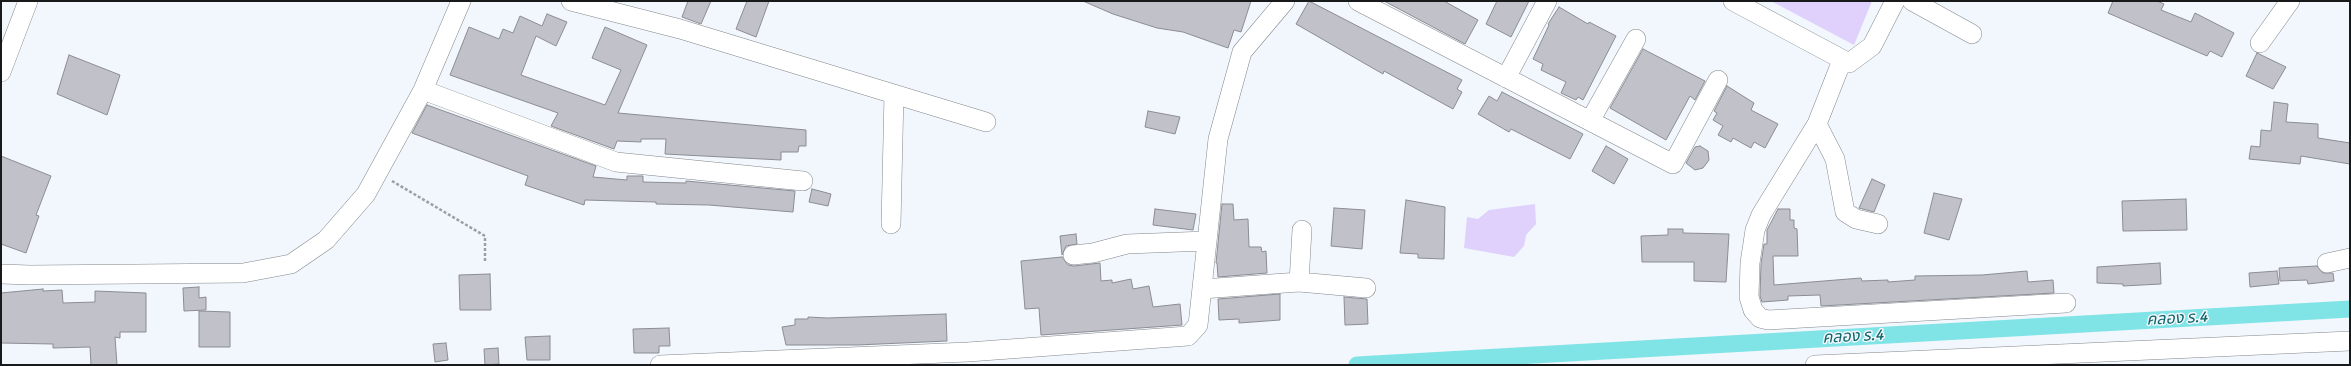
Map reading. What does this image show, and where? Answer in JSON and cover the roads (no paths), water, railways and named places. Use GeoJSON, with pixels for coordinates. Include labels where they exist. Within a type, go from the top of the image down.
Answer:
{"type":"FeatureCollection","features":[{"type":"Feature","properties":{"kind":"street"},"geometry":{"type":"LineString","coordinates":[[1,72],[28,1]]}},
{"type":"Feature","properties":{"kind":"street"},"geometry":{"type":"LineString","coordinates":[[1,274],[243,273],[291,264],[326,240],[366,194],[423,90],[461,1]]}},
{"type":"Feature","properties":{"kind":"street"},"geometry":{"type":"LineString","coordinates":[[572,1],[680,29],[986,122]]}},
{"type":"Feature","properties":{"kind":"street"},"geometry":{"type":"LineString","coordinates":[[660,365],[968,352],[1188,336],[1198,325],[1218,139],[1242,52],[1285,1]]}},
{"type":"Feature","properties":{"kind":"street"},"geometry":{"type":"LineString","coordinates":[[1358,1],[1673,164],[1718,80]]}},
{"type":"Feature","properties":{"kind":"street"},"geometry":{"type":"LineString","coordinates":[[1506,78],[1547,1]]}},
{"type":"Feature","properties":{"kind":"street"},"geometry":{"type":"LineString","coordinates":[[1733,1],[1849,63]]}},
{"type":"Feature","properties":{"kind":"street"},"geometry":{"type":"LineString","coordinates":[[1895,1],[1872,46],[1849,63],[1845,61],[1839,68],[1817,124],[1761,215],[1755,230],[1750,263],[1749,298],[1753,310],[1757,315],[1768,320],[2066,303]]}},
{"type":"Feature","properties":{"kind":"street"},"geometry":{"type":"LineString","coordinates":[[1912,1],[1972,34]]}},
{"type":"Feature","properties":{"kind":"street"},"geometry":{"type":"LineString","coordinates":[[2260,43],[2290,1]]}},
{"type":"Feature","properties":{"kind":"street"},"geometry":{"type":"LineString","coordinates":[[1590,121],[1636,39]]}},
{"type":"Feature","properties":{"kind":"street"},"geometry":{"type":"LineString","coordinates":[[423,90],[616,162],[804,181]]}},
{"type":"Feature","properties":{"kind":"street"},"geometry":{"type":"LineString","coordinates":[[891,224],[894,94]]}},
{"type":"Feature","properties":{"kind":"street"},"geometry":{"type":"LineString","coordinates":[[1817,124],[1835,159],[1845,212],[1856,219],[1878,224]]}},
{"type":"Feature","properties":{"kind":"street"},"geometry":{"type":"LineString","coordinates":[[1299,282],[1302,230]]}},
{"type":"Feature","properties":{"kind":"street"},"geometry":{"type":"LineString","coordinates":[[1073,256],[1093,253],[1127,244],[1207,241]]}},
{"type":"Feature","properties":{"kind":"street"},"geometry":{"type":"LineString","coordinates":[[2327,263],[2350,258]]}},
{"type":"Feature","properties":{"kind":"street"},"geometry":{"type":"LineString","coordinates":[[1202,289],[1299,282],[1366,288]]}},
{"type":"Feature","properties":{"kind":"street"},"geometry":{"type":"LineString","coordinates":[[1815,365],[2350,341]]}},
{"type":"Feature","properties":{"kind":"waterway","name":"คลอง ร.4"},"geometry":{"type":"LineString","coordinates":[[1357,365],[2350,309]]}}]}
